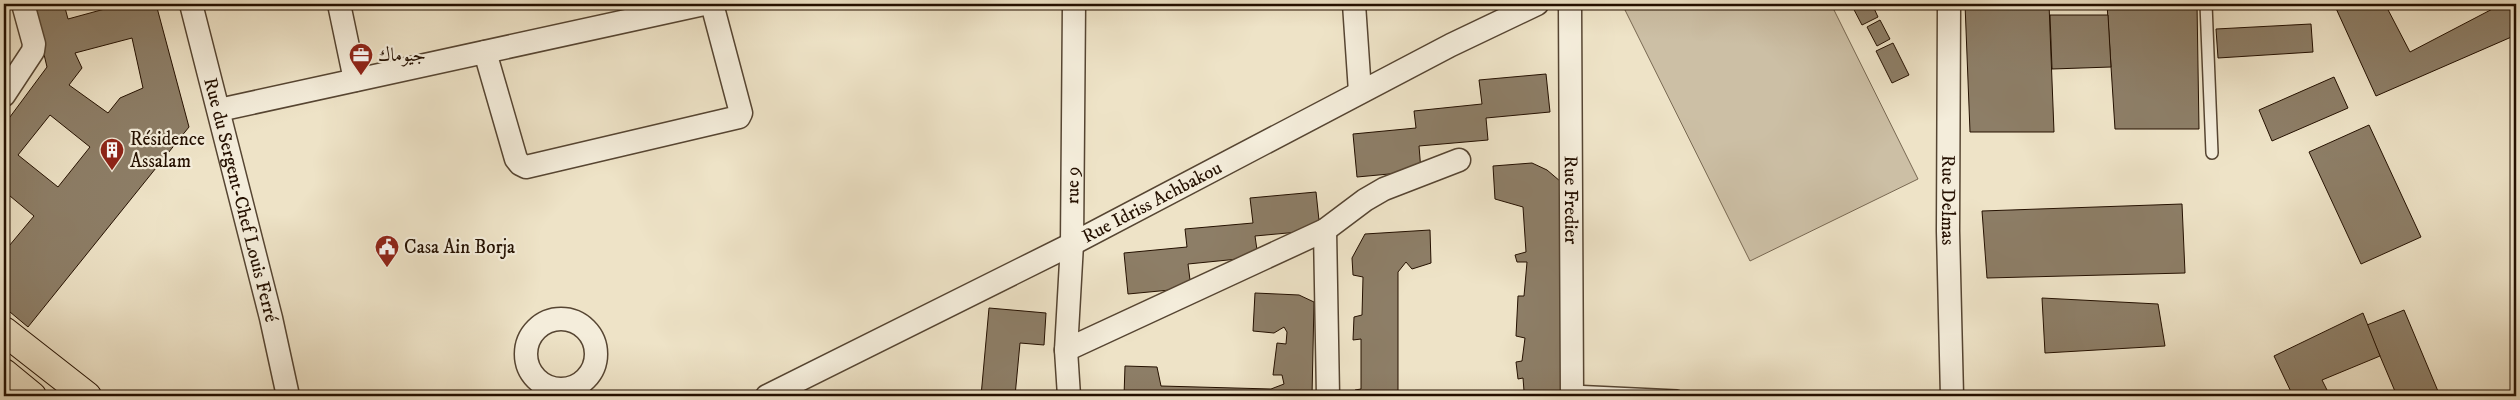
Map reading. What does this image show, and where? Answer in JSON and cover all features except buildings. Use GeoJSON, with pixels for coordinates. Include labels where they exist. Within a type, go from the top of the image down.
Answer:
{"type":"FeatureCollection","features":[{"type":"Feature","properties":{"kind":"main road"},"geometry":{"type":"LineString","coordinates":[[4,331],[87,396]]}},
{"type":"Feature","properties":{"kind":"main road"},"geometry":{"type":"LineString","coordinates":[[4,373],[32,396]]}},
{"type":"Feature","properties":{"kind":"street"},"geometry":{"type":"LineString","coordinates":[[4,95],[33,51],[34,44],[23,4]]}},
{"type":"Feature","properties":{"kind":"street","name":"Rue du Sergent-Chef Louis Ferré"},"geometry":{"type":"LineString","coordinates":[[192,4],[288,396]]}},
{"type":"Feature","properties":{"kind":"street"},"geometry":{"type":"LineString","coordinates":[[339,4],[355,80]]}},
{"type":"Feature","properties":{"kind":"street"},"geometry":{"type":"LineString","coordinates":[[219,110],[704,4]]}},
{"type":"Feature","properties":{"kind":"street"},"geometry":{"type":"LineString","coordinates":[[485,52],[516,159],[526,167],[739,117],[741,113],[712,4]]}},
{"type":"Feature","properties":{"kind":"street","name":"rue 9"},"geometry":{"type":"LineString","coordinates":[[1069,396],[1066,350],[1072,244],[1074,4]]}},
{"type":"Feature","properties":{"kind":"street"},"geometry":{"type":"LineString","coordinates":[[1354,4],[1360,92]]}},
{"type":"Feature","properties":{"kind":"street","name":"Rue Idriss Achbakou"},"geometry":{"type":"LineString","coordinates":[[766,396],[1072,244],[1360,92],[1537,4]]}},
{"type":"Feature","properties":{"kind":"street","name":"Rue Fredier"},"geometry":{"type":"LineString","coordinates":[[1570,4],[1572,394]]}},
{"type":"Feature","properties":{"kind":"street","name":"Rue Delmas"},"geometry":{"type":"LineString","coordinates":[[1949,4],[1948,231],[1952,396]]}},
{"type":"Feature","properties":{"kind":"street"},"geometry":{"type":"LineString","coordinates":[[1066,350],[1325,230],[1384,189],[1459,160]]}},
{"type":"Feature","properties":{"kind":"street"},"geometry":{"type":"LineString","coordinates":[[1325,230],[1328,396]]}},
{"type":"Feature","properties":{"kind":"lane"},"geometry":{"type":"LineString","coordinates":[[2206,4],[2212,153]]}},
{"type":"Feature","properties":{"kind":"lane"},"geometry":{"type":"LineString","coordinates":[[1572,394],[1677,396]]}},
{"type":"Feature","properties":{"kind":"shaded area"},"geometry":{"type":"Polygon","coordinates":[[[1622,4],[1831,4],[1918,179],[1750,261],[1622,4]]]}},
{"type":"Feature","properties":{"kind":"place","name":"جيوماك"},"geometry":{"type":"Point","coordinates":[361,76]}},
{"type":"Feature","properties":{"kind":"place","name":"Résidence Assalam"},"geometry":{"type":"Point","coordinates":[112,171]}},
{"type":"Feature","properties":{"kind":"place","name":"Casa Ain Borja"},"geometry":{"type":"Point","coordinates":[387,268]}}]}
